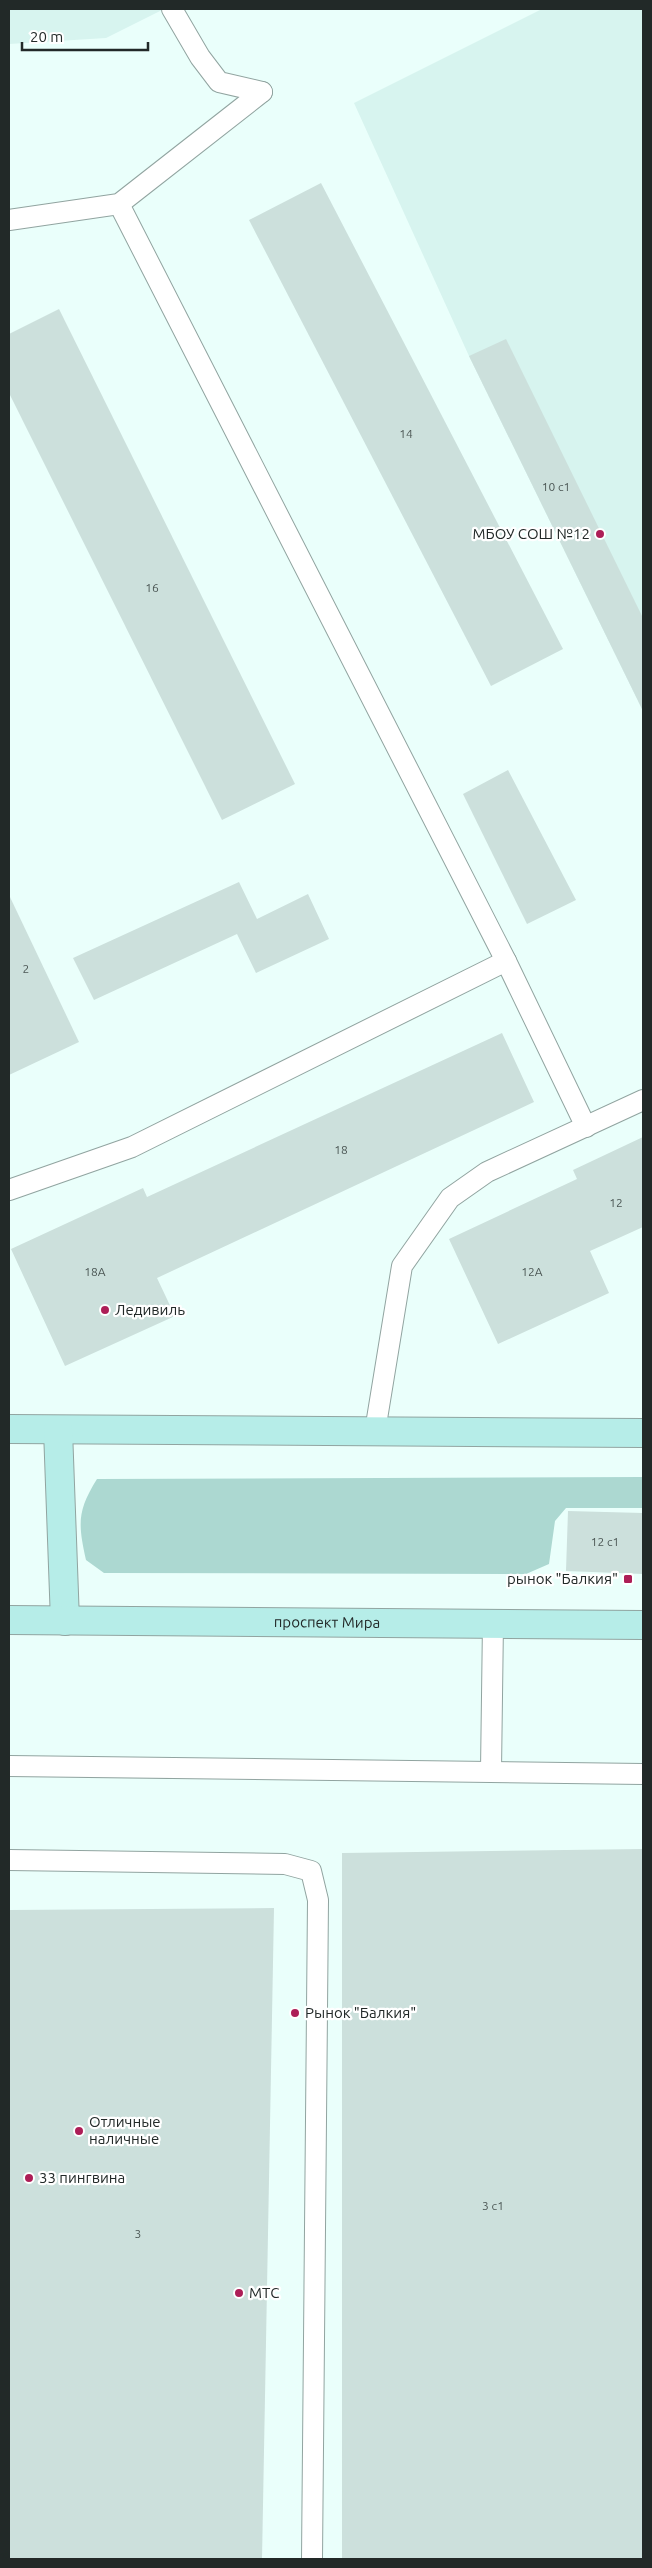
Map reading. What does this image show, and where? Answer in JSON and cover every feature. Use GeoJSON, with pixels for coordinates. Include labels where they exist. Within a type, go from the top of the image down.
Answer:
{"type":"FeatureCollection","features":[{"type":"Feature","properties":{"kind":"street"},"geometry":{"type":"LineString","coordinates":[[9,1429],[643,1433]]}},
{"type":"Feature","properties":{"kind":"street"},"geometry":{"type":"LineString","coordinates":[[58,1430],[65,1620]]}},
{"type":"Feature","properties":{"kind":"street","name":"проспект Мира"},"geometry":{"type":"LineString","coordinates":[[9,1620],[493,1622],[643,1625]]}},
{"type":"Feature","properties":{"kind":"lane"},"geometry":{"type":"LineString","coordinates":[[9,220],[119,204],[262,92],[219,82],[200,57],[172,9]]}},
{"type":"Feature","properties":{"kind":"lane"},"geometry":{"type":"LineString","coordinates":[[119,204],[506,961],[586,1128]]}},
{"type":"Feature","properties":{"kind":"lane"},"geometry":{"type":"LineString","coordinates":[[9,1190],[132,1147],[506,961]]}},
{"type":"Feature","properties":{"kind":"lane"},"geometry":{"type":"LineString","coordinates":[[375,1431],[402,1266],[450,1198],[487,1172],[586,1128],[643,1100]]}},
{"type":"Feature","properties":{"kind":"lane"},"geometry":{"type":"LineString","coordinates":[[491,1770],[493,1622]]}},
{"type":"Feature","properties":{"kind":"lane"},"geometry":{"type":"LineString","coordinates":[[9,1766],[491,1770],[643,1774]]}},
{"type":"Feature","properties":{"kind":"lane"},"geometry":{"type":"LineString","coordinates":[[9,1860],[285,1864],[311,1871],[318,1900],[312,2559]]}},
{"type":"Feature","properties":{"kind":"shaded area"},"geometry":{"type":"Polygon","coordinates":[[[9,9],[164,9],[106,38],[9,44],[9,9]]]}},
{"type":"Feature","properties":{"kind":"shaded area","name":"МБОУ СОШ №12"},"geometry":{"type":"Polygon","coordinates":[[[542,9],[643,9],[643,711],[469,356],[354,103],[542,9]]]}},
{"type":"Feature","properties":{"kind":"shaded area"},"geometry":{"type":"Polygon","coordinates":[[[643,1477],[643,1508],[566,1508],[555,1521],[549,1564],[526,1574],[104,1573],[86,1560],[81,1527],[81,1518],[86,1500],[97,1479],[643,1477]]]}},
{"type":"Feature","properties":{"kind":"building"},"geometry":{"type":"Polygon","coordinates":[[[321,183],[563,649],[491,686],[249,220],[321,183]]]}},
{"type":"Feature","properties":{"kind":"building"},"geometry":{"type":"Polygon","coordinates":[[[59,309],[295,784],[222,820],[9,393],[9,334],[59,309]]]}},
{"type":"Feature","properties":{"kind":"building"},"geometry":{"type":"Polygon","coordinates":[[[506,339],[643,618],[643,711],[469,356],[506,339]]]}},
{"type":"Feature","properties":{"kind":"building"},"geometry":{"type":"Polygon","coordinates":[[[508,770],[576,900],[527,924],[463,794],[508,770]]]}},
{"type":"Feature","properties":{"kind":"building"},"geometry":{"type":"Polygon","coordinates":[[[239,882],[257,919],[308,894],[329,939],[256,973],[237,934],[94,1000],[73,958],[239,882]]]}},
{"type":"Feature","properties":{"kind":"building"},"geometry":{"type":"Polygon","coordinates":[[[9,895],[79,1042],[9,1075],[9,895]]]}},
{"type":"Feature","properties":{"kind":"building"},"geometry":{"type":"Polygon","coordinates":[[[502,1033],[534,1102],[157,1278],[175,1316],[65,1366],[11,1249],[143,1188],[147,1197],[502,1033]]]}},
{"type":"Feature","properties":{"kind":"building"},"geometry":{"type":"Polygon","coordinates":[[[643,1137],[643,1227],[590,1251],[609,1293],[498,1344],[449,1239],[577,1179],[573,1170],[643,1137]]]}},
{"type":"Feature","properties":{"kind":"building"},"geometry":{"type":"Polygon","coordinates":[[[568,1511],[643,1513],[643,1574],[566,1571],[568,1511]]]}},
{"type":"Feature","properties":{"kind":"building"},"geometry":{"type":"Polygon","coordinates":[[[643,1849],[643,2559],[342,2559],[342,1853],[643,1849]]]}},
{"type":"Feature","properties":{"kind":"building"},"geometry":{"type":"Polygon","coordinates":[[[274,1908],[262,2559],[9,2559],[9,1910],[274,1908]]]}},
{"type":"Feature","properties":{"kind":"place","name":"МБОУ СОШ №12"},"geometry":{"type":"Point","coordinates":[600,534]}},
{"type":"Feature","properties":{"kind":"place","name":"Ледивиль"},"geometry":{"type":"Point","coordinates":[105,1310]}},
{"type":"Feature","properties":{"kind":"place","name":"рынок \"Балкия\""},"geometry":{"type":"Point","coordinates":[628,1579]}},
{"type":"Feature","properties":{"kind":"place","name":"Рынок \"Балкия\""},"geometry":{"type":"Point","coordinates":[295,2013]}},
{"type":"Feature","properties":{"kind":"place","name":"Отличные наличные"},"geometry":{"type":"Point","coordinates":[79,2131]}},
{"type":"Feature","properties":{"kind":"place","name":"33 пингвина"},"geometry":{"type":"Point","coordinates":[29,2178]}},
{"type":"Feature","properties":{"kind":"place","name":"МТС"},"geometry":{"type":"Point","coordinates":[239,2293]}}]}
